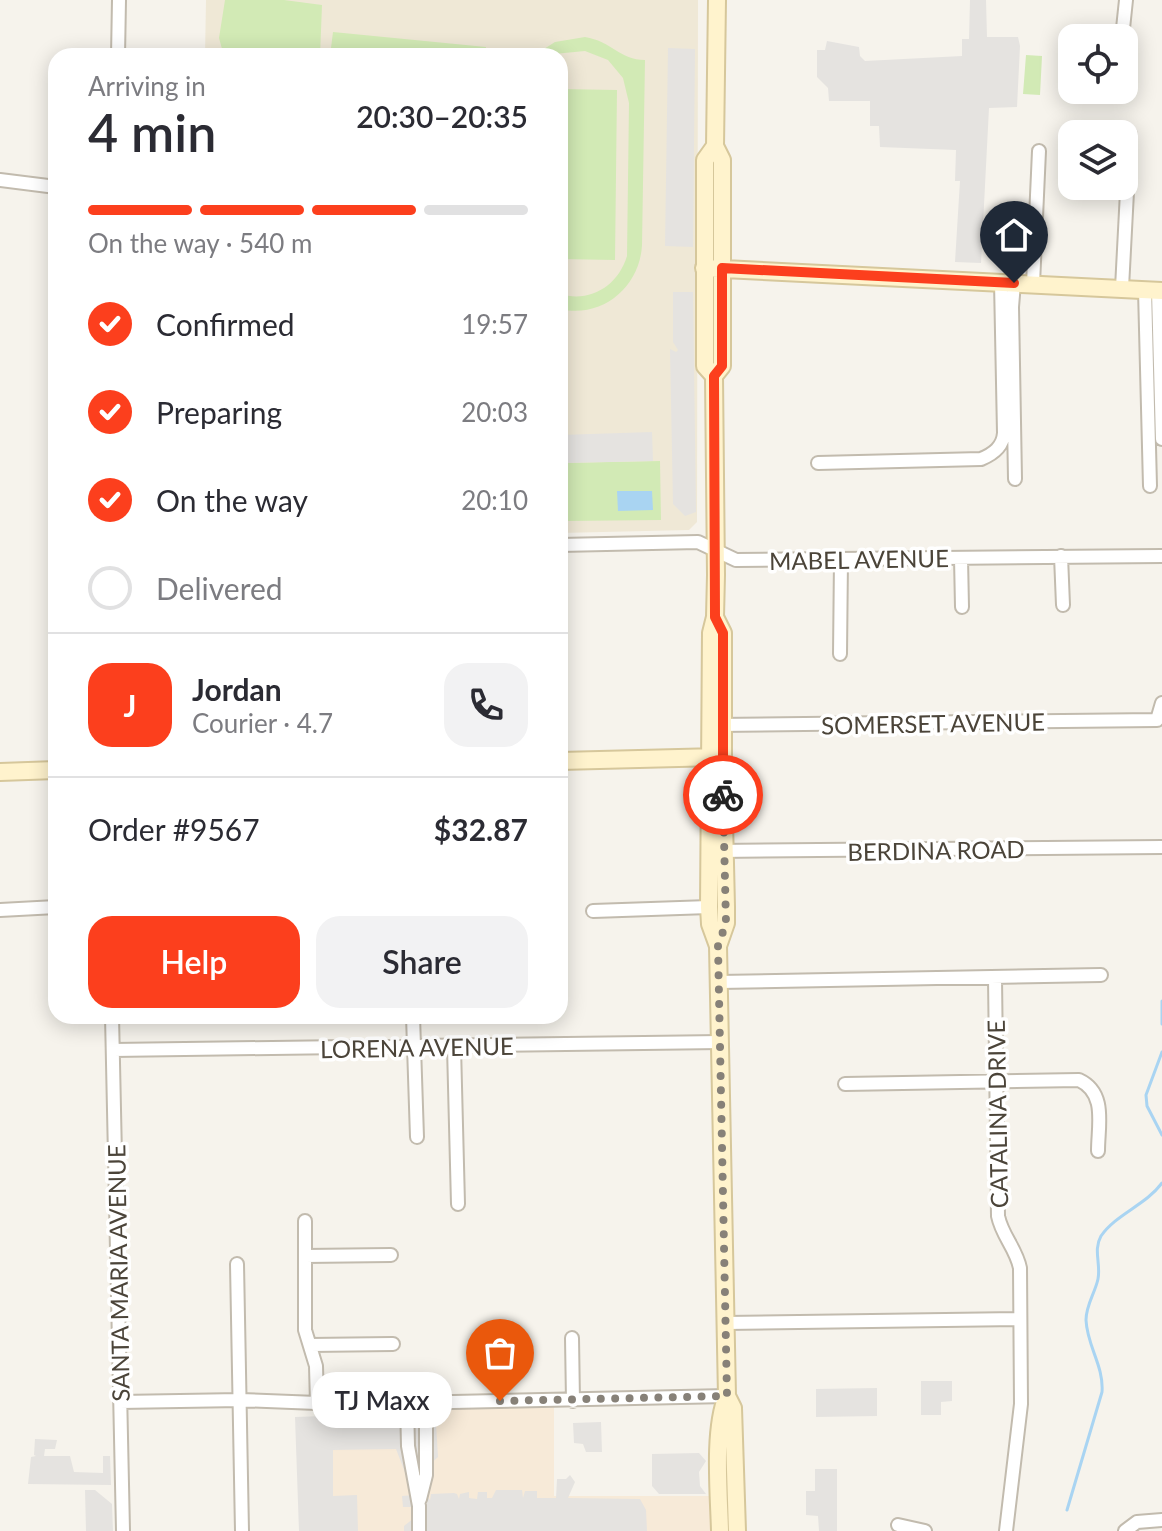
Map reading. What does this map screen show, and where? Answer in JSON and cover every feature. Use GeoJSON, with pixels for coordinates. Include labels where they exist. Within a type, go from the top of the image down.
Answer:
{"type":"FeatureCollection","features":[{"type":"Feature","properties":{"kind":"main road"},"geometry":{"type":"LineString","coordinates":[[717,0],[715,146],[722,160],[722,366],[714,376],[715,617],[723,633],[716,757],[718,851],[726,923],[718,946]]}},
{"type":"Feature","properties":{"kind":"main road"},"geometry":{"type":"LineString","coordinates":[[714,376],[705,366],[704,268],[705,160],[715,146]]}},
{"type":"Feature","properties":{"kind":"main road"},"geometry":{"type":"LineString","coordinates":[[704,268],[1155,290]]}},
{"type":"Feature","properties":{"kind":"main road"},"geometry":{"type":"LineString","coordinates":[[568,761],[716,757]]}},
{"type":"Feature","properties":{"kind":"main road"},"geometry":{"type":"LineString","coordinates":[[0,772],[48,770]]}},
{"type":"Feature","properties":{"kind":"main road"},"geometry":{"type":"LineString","coordinates":[[718,851],[709,907],[710,924],[718,946],[726,1323],[727,1396],[722,1408],[719,1455],[720,1531]]}},
{"type":"Feature","properties":{"kind":"main road"},"geometry":{"type":"LineString","coordinates":[[727,1396],[733,1408],[737,1531]]}},
{"type":"Feature","properties":{"kind":"street"},"geometry":{"type":"LineString","coordinates":[[118,48],[119,0]]}},
{"type":"Feature","properties":{"kind":"street"},"geometry":{"type":"LineString","coordinates":[[1123,24],[1126,0]]}},
{"type":"Feature","properties":{"kind":"street"},"geometry":{"type":"LineString","coordinates":[[1033,284],[1039,151]]}},
{"type":"Feature","properties":{"kind":"street"},"geometry":{"type":"LineString","coordinates":[[1022,178],[1053,177]]}},
{"type":"Feature","properties":{"kind":"street"},"geometry":{"type":"LineString","coordinates":[[0,180],[48,186]]}},
{"type":"Feature","properties":{"kind":"street"},"geometry":{"type":"LineString","coordinates":[[1122,288],[1127,200]]}},
{"type":"Feature","properties":{"kind":"street"},"geometry":{"type":"LineString","coordinates":[[818,463],[981,459],[996,450],[1004,433],[1008,282]]}},
{"type":"Feature","properties":{"kind":"street"},"geometry":{"type":"LineString","coordinates":[[1008,282],[1012,307],[1015,473],[1031,466]]}},
{"type":"Feature","properties":{"kind":"street"},"geometry":{"type":"LineString","coordinates":[[1155,290],[1162,439]]}},
{"type":"Feature","properties":{"kind":"street"},"geometry":{"type":"LineString","coordinates":[[1150,486],[1155,290]]}},
{"type":"Feature","properties":{"kind":"street","name":"MABEL AVENUE"},"geometry":{"type":"LineString","coordinates":[[568,545],[698,542],[736,560],[1162,556]]}},
{"type":"Feature","properties":{"kind":"street"},"geometry":{"type":"LineString","coordinates":[[1061,556],[1063,605]]}},
{"type":"Feature","properties":{"kind":"street"},"geometry":{"type":"LineString","coordinates":[[961,558],[962,607]]}},
{"type":"Feature","properties":{"kind":"street"},"geometry":{"type":"LineString","coordinates":[[840,654],[841,560]]}},
{"type":"Feature","properties":{"kind":"street","name":"SOMERSET AVENUE"},"geometry":{"type":"LineString","coordinates":[[717,725],[1157,720],[1162,703]]}},
{"type":"Feature","properties":{"kind":"street","name":"BERDINA ROAD"},"geometry":{"type":"LineString","coordinates":[[718,851],[1162,847]]}},
{"type":"Feature","properties":{"kind":"street"},"geometry":{"type":"LineString","coordinates":[[0,910],[48,907]]}},
{"type":"Feature","properties":{"kind":"street"},"geometry":{"type":"LineString","coordinates":[[593,911],[709,907]]}},
{"type":"Feature","properties":{"kind":"street"},"geometry":{"type":"LineString","coordinates":[[719,982],[1101,975]]}},
{"type":"Feature","properties":{"kind":"street","name":"CATALINA DRIVE"},"geometry":{"type":"LineString","coordinates":[[995,978],[998,1216],[1000,1229],[1017,1254],[1020,1268],[1021,1404],[1006,1531]]}},
{"type":"Feature","properties":{"kind":"street","name":"SANTA MARIA AVENUE"},"geometry":{"type":"LineString","coordinates":[[112,1024],[123,1531]]}},
{"type":"Feature","properties":{"kind":"street"},"geometry":{"type":"LineString","coordinates":[[413,1024],[417,1137]]}},
{"type":"Feature","properties":{"kind":"street","name":"LORENA AVENUE"},"geometry":{"type":"LineString","coordinates":[[113,1050],[721,1042]]}},
{"type":"Feature","properties":{"kind":"street"},"geometry":{"type":"LineString","coordinates":[[454,1047],[458,1204]]}},
{"type":"Feature","properties":{"kind":"street"},"geometry":{"type":"LineString","coordinates":[[845,1084],[1079,1080],[1090,1085],[1097,1095],[1098,1151]]}},
{"type":"Feature","properties":{"kind":"street"},"geometry":{"type":"LineString","coordinates":[[305,1221],[305,1330],[316,1366],[317,1403]]}},
{"type":"Feature","properties":{"kind":"street"},"geometry":{"type":"LineString","coordinates":[[305,1256],[391,1255]]}},
{"type":"Feature","properties":{"kind":"street"},"geometry":{"type":"LineString","coordinates":[[237,1264],[242,1531]]}},
{"type":"Feature","properties":{"kind":"street"},"geometry":{"type":"LineString","coordinates":[[726,1323],[1020,1319]]}},
{"type":"Feature","properties":{"kind":"street"},"geometry":{"type":"LineString","coordinates":[[572,1338],[573,1401]]}},
{"type":"Feature","properties":{"kind":"street"},"geometry":{"type":"LineString","coordinates":[[310,1345],[393,1344]]}},
{"type":"Feature","properties":{"kind":"street"},"geometry":{"type":"LineString","coordinates":[[120,1402],[426,1403],[727,1396]]}},
{"type":"Feature","properties":{"kind":"street"},"geometry":{"type":"LineString","coordinates":[[407,1403],[408,1446],[419,1506],[419,1531]]}},
{"type":"Feature","properties":{"kind":"street"},"geometry":{"type":"LineString","coordinates":[[419,1506],[426,1475],[426,1403]]}},
{"type":"Feature","properties":{"kind":"street"},"geometry":{"type":"LineString","coordinates":[[1125,1531],[1137,1522],[1162,1520]]}},
{"type":"Feature","properties":{"kind":"street"},"geometry":{"type":"LineString","coordinates":[[898,1525],[925,1531]]}},
{"type":"Feature","properties":{"kind":"shaded area"},"geometry":{"type":"Polygon","coordinates":[[[206,0],[698,0],[697,522],[689,530],[568,533],[568,48],[205,48],[206,0]]]}},
{"type":"Feature","properties":{"kind":"shaded area"},"geometry":{"type":"Polygon","coordinates":[[[970,0],[986,0],[987,37],[1018,37],[1020,46],[1017,107],[989,108],[981,263],[955,262],[960,181],[955,181],[956,150],[880,147],[879,126],[870,126],[870,101],[829,101],[828,88],[817,77],[817,50],[825,50],[827,41],[859,47],[860,56],[865,61],[962,56],[962,39],[969,39],[970,0]]]}},
{"type":"Feature","properties":{"kind":"shaded area"},"geometry":{"type":"Polygon","coordinates":[[[668,48],[695,49],[693,247],[665,246],[668,48]]]}},
{"type":"Feature","properties":{"kind":"shaded area"},"geometry":{"type":"Polygon","coordinates":[[[673,292],[693,292],[696,512],[685,516],[673,504],[670,349],[678,350],[673,342],[673,292]]]}},
{"type":"Feature","properties":{"kind":"shaded area"},"geometry":{"type":"Polygon","coordinates":[[[652,432],[653,461],[568,463],[568,435],[652,432]]]}},
{"type":"Feature","properties":{"kind":"shaded area"},"geometry":{"type":"Polygon","coordinates":[[[921,1381],[952,1381],[952,1401],[941,1402],[941,1415],[921,1415],[921,1381]]]}},
{"type":"Feature","properties":{"kind":"shaded area"},"geometry":{"type":"Polygon","coordinates":[[[877,1388],[877,1416],[816,1417],[816,1389],[877,1388]]]}},
{"type":"Feature","properties":{"kind":"shaded area"},"geometry":{"type":"Polygon","coordinates":[[[554,1407],[554,1496],[712,1496],[712,1531],[323,1531],[324,1409],[554,1407]]]}},
{"type":"Feature","properties":{"kind":"shaded area"},"geometry":{"type":"Polygon","coordinates":[[[324,1416],[324,1423],[436,1423],[438,1457],[427,1467],[427,1478],[412,1481],[406,1475],[396,1449],[333,1450],[333,1496],[357,1495],[358,1531],[299,1531],[295,1417],[324,1416]]]}},
{"type":"Feature","properties":{"kind":"shaded area"},"geometry":{"type":"Polygon","coordinates":[[[601,1422],[602,1452],[586,1452],[583,1444],[574,1443],[573,1423],[601,1422]]]}},
{"type":"Feature","properties":{"kind":"shaded area"},"geometry":{"type":"Polygon","coordinates":[[[35,1439],[57,1440],[55,1449],[45,1449],[44,1456],[70,1456],[74,1472],[103,1473],[103,1456],[110,1456],[111,1485],[28,1484],[31,1457],[36,1456],[35,1439]]]}},
{"type":"Feature","properties":{"kind":"shaded area"},"geometry":{"type":"Polygon","coordinates":[[[699,1453],[706,1461],[699,1472],[700,1486],[706,1494],[659,1494],[652,1486],[652,1454],[699,1453]]]}},
{"type":"Feature","properties":{"kind":"shaded area"},"geometry":{"type":"Polygon","coordinates":[[[815,1469],[837,1469],[837,1531],[819,1531],[818,1516],[806,1515],[806,1491],[815,1491],[815,1469]]]}},
{"type":"Feature","properties":{"kind":"shaded area"},"geometry":{"type":"Polygon","coordinates":[[[570,1475],[575,1482],[568,1498],[640,1499],[646,1510],[647,1531],[404,1531],[404,1526],[414,1518],[414,1507],[403,1507],[402,1496],[425,1494],[430,1500],[431,1494],[454,1493],[459,1499],[460,1494],[469,1492],[469,1498],[477,1499],[478,1492],[487,1492],[487,1498],[492,1498],[496,1490],[522,1490],[523,1498],[525,1491],[537,1491],[537,1498],[556,1498],[557,1479],[566,1479],[570,1475]]]}},
{"type":"Feature","properties":{"kind":"shaded area"},"geometry":{"type":"Polygon","coordinates":[[[85,1490],[95,1490],[112,1504],[113,1531],[86,1531],[85,1490]]]}},
{"type":"Feature","properties":{"kind":"green space"},"geometry":{"type":"Polygon","coordinates":[[[225,0],[284,0],[322,5],[320,48],[222,48],[219,38],[225,0]]]}},
{"type":"Feature","properties":{"kind":"green space"},"geometry":{"type":"Polygon","coordinates":[[[333,32],[486,47],[486,48],[331,48],[333,32]]]}},
{"type":"Feature","properties":{"kind":"green space"},"geometry":{"type":"Polygon","coordinates":[[[585,37],[602,42],[629,57],[645,60],[640,260],[626,286],[616,296],[604,304],[576,311],[568,310],[568,295],[592,294],[610,284],[627,256],[629,103],[623,78],[608,60],[585,51],[568,53],[568,48],[546,48],[555,42],[585,37]]]}},
{"type":"Feature","properties":{"kind":"green space"},"geometry":{"type":"Polygon","coordinates":[[[1026,55],[1042,56],[1040,95],[1023,94],[1026,55]]]}},
{"type":"Feature","properties":{"kind":"green space"},"geometry":{"type":"Polygon","coordinates":[[[568,89],[617,90],[615,260],[568,259],[568,89]]]}},
{"type":"Feature","properties":{"kind":"green space"},"geometry":{"type":"Polygon","coordinates":[[[660,461],[661,520],[568,521],[568,463],[660,461]]]}},
{"type":"Feature","properties":{"kind":"water"},"geometry":{"type":"Polygon","coordinates":[[[617,491],[652,491],[653,510],[618,511],[617,491]]]}},
{"type":"Feature","properties":{"kind":"waterway"},"geometry":{"type":"LineString","coordinates":[[1162,1001],[1162,1024]]}},
{"type":"Feature","properties":{"kind":"waterway"},"geometry":{"type":"LineString","coordinates":[[1162,1052],[1146,1095],[1147,1106],[1162,1135]]}},
{"type":"Feature","properties":{"kind":"waterway"},"geometry":{"type":"LineString","coordinates":[[1067,1510],[1102,1392],[1086,1320],[1098,1279],[1099,1241],[1107,1228],[1162,1183]]}},
{"type":"Feature","properties":{"kind":"way so far"},"geometry":{"type":"LineString","coordinates":[[500,1401],[727,1396],[718,946],[726,923],[723,795]]}},
{"type":"Feature","properties":{"kind":"place","name":"TJ Maxx"},"geometry":{"type":"Point","coordinates":[500,1401]}},
{"type":"Feature","properties":{"kind":"route"},"geometry":{"type":"LineString","coordinates":[[723,795],[723,633],[715,617],[714,376],[722,366],[722,268],[1014,283]]}}]}
